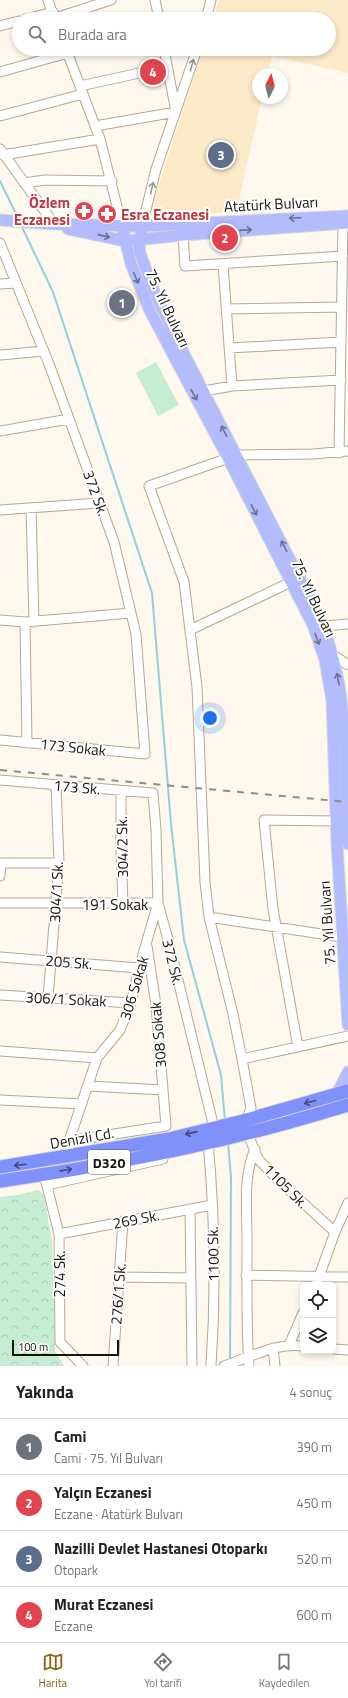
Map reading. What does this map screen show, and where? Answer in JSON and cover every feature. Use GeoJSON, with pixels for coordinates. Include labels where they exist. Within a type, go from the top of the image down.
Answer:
{"type":"FeatureCollection","features":[{"type":"Feature","properties":{"kind":"highway","name":"D320"},"geometry":{"type":"LineString","coordinates":[[167,1132],[212,1140],[245,1120],[342,1093]]}},
{"type":"Feature","properties":{"kind":"highway","name":"D320"},"geometry":{"type":"LineString","coordinates":[[0,1181],[46,1180],[212,1140],[248,1134],[348,1105]]}},
{"type":"Feature","properties":{"kind":"highway","name":"Denizli Cd."},"geometry":{"type":"LineString","coordinates":[[0,1167],[69,1156],[167,1132]]}},
{"type":"Feature","properties":{"kind":"main road"},"geometry":{"type":"LineString","coordinates":[[0,220],[49,224]]}},
{"type":"Feature","properties":{"kind":"main road","name":"Atatürk Bulvarı"},"geometry":{"type":"LineString","coordinates":[[49,224],[142,226],[346,221]]}},
{"type":"Feature","properties":{"kind":"main road","name":"Atatürk Bulvarı"},"geometry":{"type":"LineString","coordinates":[[49,224],[125,241],[346,221]]}},
{"type":"Feature","properties":{"kind":"main road","name":"75. Yıl Bulvarı"},"geometry":{"type":"LineString","coordinates":[[122,226],[130,264],[150,311],[232,456],[324,626],[332,654],[341,699],[344,735],[348,844]]}},
{"type":"Feature","properties":{"kind":"main road","name":"75. Yıl Bulvarı"},"geometry":{"type":"LineString","coordinates":[[142,226],[140,254],[153,289],[204,391],[232,456],[291,582],[313,625],[325,660],[332,700],[336,821],[345,938],[348,1025]]}},
{"type":"Feature","properties":{"kind":"main road"},"geometry":{"type":"LineString","coordinates":[[342,1093],[348,1072]]}},
{"type":"Feature","properties":{"kind":"street"},"geometry":{"type":"LineString","coordinates":[[48,0],[52,12]]}},
{"type":"Feature","properties":{"kind":"street"},"geometry":{"type":"LineString","coordinates":[[68,12],[111,0]]}},
{"type":"Feature","properties":{"kind":"street"},"geometry":{"type":"LineString","coordinates":[[155,0],[158,12]]}},
{"type":"Feature","properties":{"kind":"street"},"geometry":{"type":"LineString","coordinates":[[208,12],[211,0]]}},
{"type":"Feature","properties":{"kind":"street"},"geometry":{"type":"LineString","coordinates":[[0,26],[12,23]]}},
{"type":"Feature","properties":{"kind":"street"},"geometry":{"type":"LineString","coordinates":[[0,72],[51,56]]}},
{"type":"Feature","properties":{"kind":"street"},"geometry":{"type":"LineString","coordinates":[[69,56],[100,139],[112,181],[122,226]]}},
{"type":"Feature","properties":{"kind":"street"},"geometry":{"type":"LineString","coordinates":[[166,56],[176,112]]}},
{"type":"Feature","properties":{"kind":"street"},"geometry":{"type":"LineString","coordinates":[[142,226],[156,169],[195,56]]}},
{"type":"Feature","properties":{"kind":"street"},"geometry":{"type":"LineString","coordinates":[[0,116],[82,90],[168,67]]}},
{"type":"Feature","properties":{"kind":"street"},"geometry":{"type":"LineString","coordinates":[[95,126],[176,112]]}},
{"type":"Feature","properties":{"kind":"street"},"geometry":{"type":"LineString","coordinates":[[49,224],[49,217],[2,152],[100,139]]}},
{"type":"Feature","properties":{"kind":"street"},"geometry":{"type":"LineString","coordinates":[[24,183],[45,180],[112,181]]}},
{"type":"Feature","properties":{"kind":"street"},"geometry":{"type":"LineString","coordinates":[[245,1120],[251,1108],[234,1014],[209,918],[205,882],[197,687],[184,582],[149,486],[232,456],[343,452],[344,396],[341,380],[345,365],[341,342],[345,324],[342,307],[342,256],[346,221]]}},
{"type":"Feature","properties":{"kind":"street"},"geometry":{"type":"LineString","coordinates":[[182,235],[185,266],[342,256]]}},
{"type":"Feature","properties":{"kind":"street","name":"372 Sk."},"geometry":{"type":"LineString","coordinates":[[0,243],[44,351],[114,542],[136,634],[145,754]]}},
{"type":"Feature","properties":{"kind":"street"},"geometry":{"type":"LineString","coordinates":[[223,264],[232,386]]}},
{"type":"Feature","properties":{"kind":"street"},"geometry":{"type":"LineString","coordinates":[[0,284],[16,283]]}},
{"type":"Feature","properties":{"kind":"street"},"geometry":{"type":"LineString","coordinates":[[226,309],[342,307]]}},
{"type":"Feature","properties":{"kind":"street"},"geometry":{"type":"LineString","coordinates":[[229,348],[341,342]]}},
{"type":"Feature","properties":{"kind":"street"},"geometry":{"type":"LineString","coordinates":[[0,356],[44,351]]}},
{"type":"Feature","properties":{"kind":"street"},"geometry":{"type":"LineString","coordinates":[[204,391],[232,386],[341,380]]}},
{"type":"Feature","properties":{"kind":"street"},"geometry":{"type":"LineString","coordinates":[[0,432],[69,419]]}},
{"type":"Feature","properties":{"kind":"street"},"geometry":{"type":"LineString","coordinates":[[0,510],[100,503]]}},
{"type":"Feature","properties":{"kind":"street"},"geometry":{"type":"LineString","coordinates":[[27,743],[32,508]]}},
{"type":"Feature","properties":{"kind":"street"},"geometry":{"type":"LineString","coordinates":[[190,630],[291,582]]}},
{"type":"Feature","properties":{"kind":"street"},"geometry":{"type":"LineString","coordinates":[[0,620],[29,622],[131,613]]}},
{"type":"Feature","properties":{"kind":"street"},"geometry":{"type":"LineString","coordinates":[[324,626],[348,624]]}},
{"type":"Feature","properties":{"kind":"street"},"geometry":{"type":"LineString","coordinates":[[332,654],[348,666]]}},
{"type":"Feature","properties":{"kind":"street","name":"173 Sokak"},"geometry":{"type":"LineString","coordinates":[[0,740],[145,754]]}},
{"type":"Feature","properties":{"kind":"street","name":"173 Sk."},"geometry":{"type":"LineString","coordinates":[[0,780],[153,793]]}},
{"type":"Feature","properties":{"kind":"street","name":"304/1 Sk."},"geometry":{"type":"LineString","coordinates":[[48,998],[59,863],[56,785]]}},
{"type":"Feature","properties":{"kind":"street","name":"304/2 Sk."},"geometry":{"type":"LineString","coordinates":[[121,791],[120,851],[123,904]]}},
{"type":"Feature","properties":{"kind":"street","name":"372 Sk."},"geometry":{"type":"LineString","coordinates":[[153,793],[156,830],[158,903],[169,943],[212,1140]]}},
{"type":"Feature","properties":{"kind":"street"},"geometry":{"type":"LineString","coordinates":[[298,1047],[276,927],[264,820],[336,821]]}},
{"type":"Feature","properties":{"kind":"street"},"geometry":{"type":"LineString","coordinates":[[0,876],[0,863],[59,863]]}},
{"type":"Feature","properties":{"kind":"street","name":"191 Sokak"},"geometry":{"type":"LineString","coordinates":[[0,903],[158,903]]}},
{"type":"Feature","properties":{"kind":"street","name":"306 Sokak"},"geometry":{"type":"LineString","coordinates":[[69,1156],[69,1141],[97,1058],[120,1030],[131,1002],[139,968],[147,945],[158,903]]}},
{"type":"Feature","properties":{"kind":"street"},"geometry":{"type":"LineString","coordinates":[[209,918],[345,938]]}},
{"type":"Feature","properties":{"kind":"street","name":"308 Sokak"},"geometry":{"type":"LineString","coordinates":[[147,945],[156,1005],[167,1132]]}},
{"type":"Feature","properties":{"kind":"street","name":"205 Sk."},"geometry":{"type":"LineString","coordinates":[[0,957],[139,968]]}},
{"type":"Feature","properties":{"kind":"street","name":"306/1 Sokak"},"geometry":{"type":"LineString","coordinates":[[0,995],[131,1002]]}},
{"type":"Feature","properties":{"kind":"street"},"geometry":{"type":"LineString","coordinates":[[242,1059],[348,1036]]}},
{"type":"Feature","properties":{"kind":"street"},"geometry":{"type":"LineString","coordinates":[[0,1051],[97,1058]]}},
{"type":"Feature","properties":{"kind":"street"},"geometry":{"type":"LineString","coordinates":[[88,1086],[163,1090]]}},
{"type":"Feature","properties":{"kind":"street"},"geometry":{"type":"LineString","coordinates":[[0,1100],[82,1104]]}},
{"type":"Feature","properties":{"kind":"street"},"geometry":{"type":"LineString","coordinates":[[69,1141],[167,1132]]}},
{"type":"Feature","properties":{"kind":"street","name":"1105 Sk."},"geometry":{"type":"LineString","coordinates":[[248,1134],[258,1159],[280,1182],[335,1232]]}},
{"type":"Feature","properties":{"kind":"street","name":"1100 Sk."},"geometry":{"type":"LineString","coordinates":[[211,1366],[214,1318],[212,1140]]}},
{"type":"Feature","properties":{"kind":"street"},"geometry":{"type":"LineString","coordinates":[[248,1362],[246,1340],[246,1275],[248,1183],[251,1160],[255,1149]]}},
{"type":"Feature","properties":{"kind":"street","name":"274 Sk."},"geometry":{"type":"LineString","coordinates":[[46,1180],[59,1234],[60,1342],[81,1365]]}},
{"type":"Feature","properties":{"kind":"street"},"geometry":{"type":"LineString","coordinates":[[318,1281],[335,1232],[348,1203]]}},
{"type":"Feature","properties":{"kind":"street","name":"269 Sk."},"geometry":{"type":"LineString","coordinates":[[59,1234],[212,1205]]}},
{"type":"Feature","properties":{"kind":"street","name":"1100 Sk."},"geometry":{"type":"LineString","coordinates":[[190,1208],[192,1366]]}},
{"type":"Feature","properties":{"kind":"street","name":"276/1 Sk."},"geometry":{"type":"LineString","coordinates":[[113,1366],[123,1221]]}},
{"type":"Feature","properties":{"kind":"street"},"geometry":{"type":"LineString","coordinates":[[246,1275],[318,1281],[348,1277]]}},
{"type":"Feature","properties":{"kind":"street"},"geometry":{"type":"LineString","coordinates":[[119,1278],[191,1278]]}},
{"type":"Feature","properties":{"kind":"street"},"geometry":{"type":"LineString","coordinates":[[289,1345],[301,1318]]}},
{"type":"Feature","properties":{"kind":"street"},"geometry":{"type":"LineString","coordinates":[[224,1366],[248,1362],[273,1348],[289,1345],[300,1346]]}},
{"type":"Feature","properties":{"kind":"street"},"geometry":{"type":"LineString","coordinates":[[273,1348],[275,1366]]}},
{"type":"Feature","properties":{"kind":"street"},"geometry":{"type":"LineString","coordinates":[[336,1349],[348,1350]]}},
{"type":"Feature","properties":{"kind":"shaded area"},"geometry":{"type":"Polygon","coordinates":[[[219,0],[348,0],[348,73],[272,56],[336,56],[336,12],[215,12],[219,0]]]}},
{"type":"Feature","properties":{"kind":"shaded area"},"geometry":{"type":"Polygon","coordinates":[[[201,56],[272,56],[269,68],[252,68],[252,104],[261,104],[236,213],[149,215],[201,56]]]}},
{"type":"Feature","properties":{"kind":"green space"},"geometry":{"type":"Polygon","coordinates":[[[156,362],[179,405],[158,416],[136,373],[156,362]]]}},
{"type":"Feature","properties":{"kind":"green space"},"geometry":{"type":"Polygon","coordinates":[[[38,1190],[44,1195],[52,1241],[55,1351],[64,1366],[0,1366],[0,1197],[18,1195],[38,1190]]]}},
{"type":"Feature","properties":{"kind":"waterway"},"geometry":{"type":"LineString","coordinates":[[0,181],[18,218]]}},
{"type":"Feature","properties":{"kind":"waterway"},"geometry":{"type":"LineString","coordinates":[[21,225],[53,292],[152,593],[171,824],[184,940],[221,1075],[225,1121]]}},
{"type":"Feature","properties":{"kind":"waterway"},"geometry":{"type":"LineString","coordinates":[[228,1143],[231,1177],[230,1361]]}},
{"type":"Feature","properties":{"kind":"railway"},"geometry":{"type":"LineString","coordinates":[[0,770],[348,802]]}},
{"type":"Feature","properties":{"kind":"place","name":"Murat Eczanesi"},"geometry":{"type":"Point","coordinates":[153,72]}},
{"type":"Feature","properties":{"kind":"place","name":"Nazilli Devlet Hastanesi Otoparkı"},"geometry":{"type":"Point","coordinates":[221,155]}},
{"type":"Feature","properties":{"kind":"place","name":"Özlem Eczanesi"},"geometry":{"type":"Point","coordinates":[84,211]}},
{"type":"Feature","properties":{"kind":"place","name":"Esra Eczanesi"},"geometry":{"type":"Point","coordinates":[107,214]}},
{"type":"Feature","properties":{"kind":"place","name":"Yalçın Eczanesi"},"geometry":{"type":"Point","coordinates":[225,238]}},
{"type":"Feature","properties":{"kind":"place","name":"Cami"},"geometry":{"type":"Point","coordinates":[122,303]}}]}
